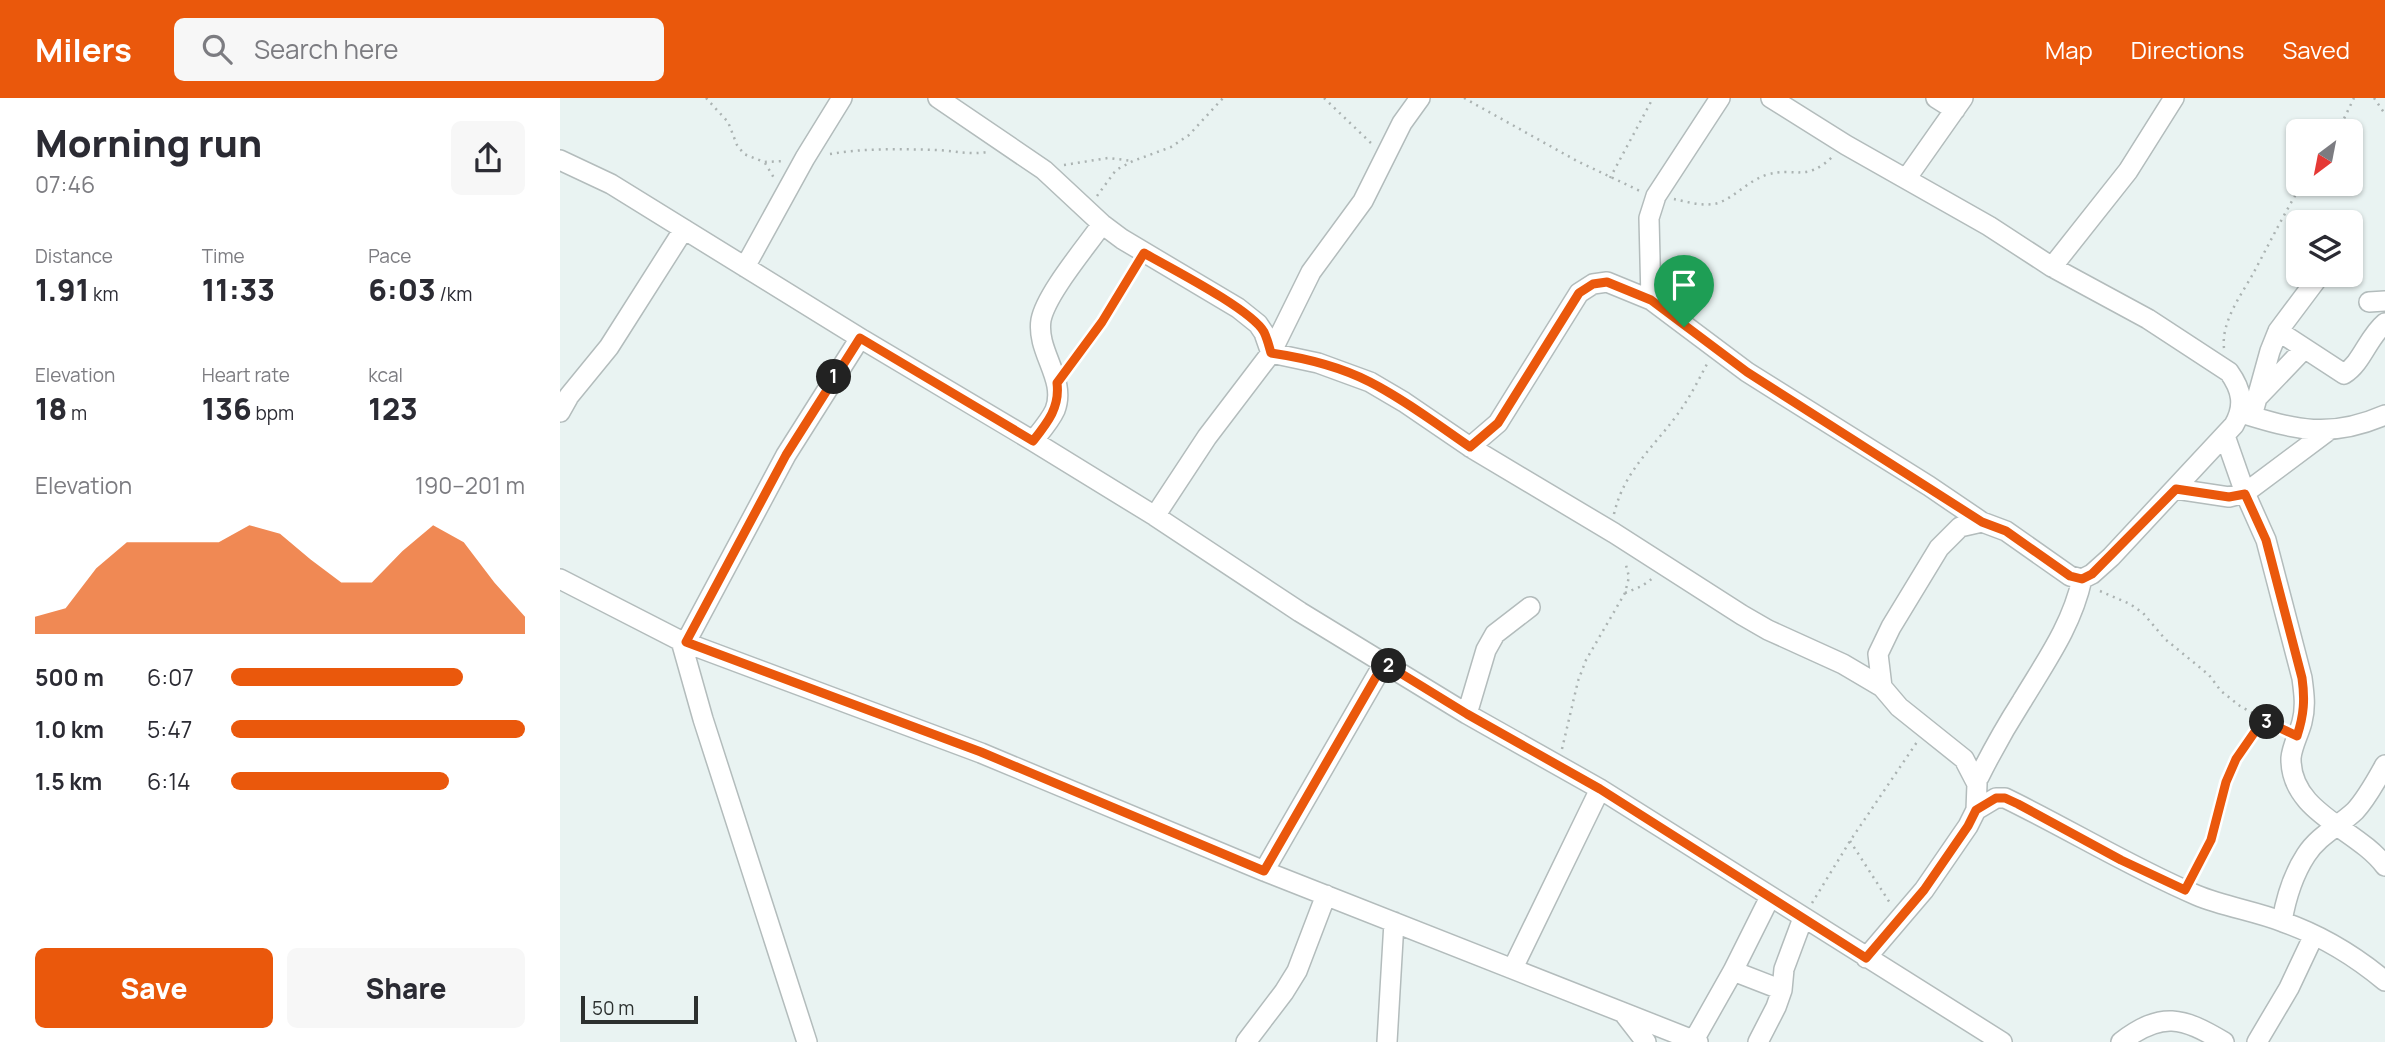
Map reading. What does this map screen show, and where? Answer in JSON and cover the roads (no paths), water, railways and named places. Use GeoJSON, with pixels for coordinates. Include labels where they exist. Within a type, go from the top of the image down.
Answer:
{"type":"FeatureCollection","features":[{"type":"Feature","properties":{"kind":"street"},"geometry":{"type":"LineString","coordinates":[[745,267],[805,158],[842,98]]}},
{"type":"Feature","properties":{"kind":"street"},"geometry":{"type":"LineString","coordinates":[[939,98],[1044,170],[1095,218],[1144,253],[1238,308],[1258,324],[1271,353]]}},
{"type":"Feature","properties":{"kind":"street"},"geometry":{"type":"LineString","coordinates":[[1155,516],[1207,438],[1271,353],[1311,272],[1363,201],[1402,123],[1420,98]]}},
{"type":"Feature","properties":{"kind":"street"},"geometry":{"type":"LineString","coordinates":[[1651,300],[1649,218],[1656,196],[1720,98]]}},
{"type":"Feature","properties":{"kind":"street"},"geometry":{"type":"LineString","coordinates":[[1771,98],[1846,145],[1989,226],[2052,267],[2148,319],[2229,372],[2237,383],[2247,414]]}},
{"type":"Feature","properties":{"kind":"street"},"geometry":{"type":"LineString","coordinates":[[1906,179],[1959,104],[1936,98]]}},
{"type":"Feature","properties":{"kind":"street"},"geometry":{"type":"LineString","coordinates":[[2052,267],[2128,171],[2174,98]]}},
{"type":"Feature","properties":{"kind":"street"},"geometry":{"type":"LineString","coordinates":[[560,160],[611,184],[1033,441],[1155,516],[1300,612],[1467,714],[1600,789],[2002,1042]]}},
{"type":"Feature","properties":{"kind":"street"},"geometry":{"type":"LineString","coordinates":[[1033,441],[1055,410],[1059,396],[1057,383],[1043,348],[1042,318],[1048,302],[1095,218]]}},
{"type":"Feature","properties":{"kind":"street"},"geometry":{"type":"LineString","coordinates":[[560,412],[569,396],[609,347],[684,229]]}},
{"type":"Feature","properties":{"kind":"street"},"geometry":{"type":"LineString","coordinates":[[1470,447],[1498,423],[1579,293],[1593,284],[1607,282],[1651,300],[1747,372],[1982,522],[2006,531],[2082,582]]}},
{"type":"Feature","properties":{"kind":"street"},"geometry":{"type":"LineString","coordinates":[[2258,397],[2278,331],[2311,287]]}},
{"type":"Feature","properties":{"kind":"street"},"geometry":{"type":"LineString","coordinates":[[2278,331],[2344,374],[2350,370],[2369,340],[2385,323]]}},
{"type":"Feature","properties":{"kind":"street"},"geometry":{"type":"LineString","coordinates":[[807,1042],[703,719],[683,642],[786,455],[860,338]]}},
{"type":"Feature","properties":{"kind":"street"},"geometry":{"type":"LineString","coordinates":[[1866,958],[1899,922],[1968,826],[1976,810],[1976,775],[2062,636],[2073,614],[2082,582],[2111,557],[2176,489],[2304,349]]}},
{"type":"Feature","properties":{"kind":"street"},"geometry":{"type":"LineString","coordinates":[[1271,353],[1318,363],[1370,382],[1470,447],[1768,630],[1843,664],[1882,687],[1899,707],[1964,759],[1976,775],[2005,798],[2121,860],[2216,904],[2282,921],[2314,935],[2360,961],[2385,980]]}},
{"type":"Feature","properties":{"kind":"street"},"geometry":{"type":"LineString","coordinates":[[2247,414],[2305,430],[2328,431],[2351,428],[2385,415]]}},
{"type":"Feature","properties":{"kind":"street"},"geometry":{"type":"LineString","coordinates":[[2176,489],[2229,497],[2245,494],[2328,431]]}},
{"type":"Feature","properties":{"kind":"street"},"geometry":{"type":"LineString","coordinates":[[2225,436],[2245,494],[2266,540],[2302,678],[2305,701],[2303,719],[2291,759],[2294,776],[2303,795],[2318,813],[2372,852],[2385,866]]}},
{"type":"Feature","properties":{"kind":"street"},"geometry":{"type":"LineString","coordinates":[[1882,687],[1878,654],[1891,627],[1939,548],[1960,527],[1982,522]]}},
{"type":"Feature","properties":{"kind":"street"},"geometry":{"type":"LineString","coordinates":[[560,579],[683,642],[981,752],[1264,871],[1690,1040],[1733,971],[1770,897]]}},
{"type":"Feature","properties":{"kind":"street"},"geometry":{"type":"LineString","coordinates":[[1467,714],[1486,650],[1495,634],[1530,607]]}},
{"type":"Feature","properties":{"kind":"street"},"geometry":{"type":"LineString","coordinates":[[1843,664],[1857,664],[1878,654]]}},
{"type":"Feature","properties":{"kind":"street"},"geometry":{"type":"LineString","coordinates":[[1264,871],[1384,663]]}},
{"type":"Feature","properties":{"kind":"street"},"geometry":{"type":"LineString","coordinates":[[2282,921],[2286,901],[2306,855],[2318,839],[2337,826],[2366,797],[2385,765]]}},
{"type":"Feature","properties":{"kind":"street"},"geometry":{"type":"LineString","coordinates":[[1513,968],[1600,789]]}},
{"type":"Feature","properties":{"kind":"street"},"geometry":{"type":"LineString","coordinates":[[1976,810],[1996,798],[2005,798]]}},
{"type":"Feature","properties":{"kind":"street"},"geometry":{"type":"LineString","coordinates":[[1246,1042],[1297,971],[1326,895]]}},
{"type":"Feature","properties":{"kind":"street"},"geometry":{"type":"LineString","coordinates":[[1758,1042],[1776,1007],[1782,990],[1784,969],[1803,918]]}},
{"type":"Feature","properties":{"kind":"street"},"geometry":{"type":"LineString","coordinates":[[1387,1042],[1394,922]]}},
{"type":"Feature","properties":{"kind":"street"},"geometry":{"type":"LineString","coordinates":[[2257,1042],[2289,988],[2314,935]]}},
{"type":"Feature","properties":{"kind":"street"},"geometry":{"type":"LineString","coordinates":[[1733,971],[1782,990]]}},
{"type":"Feature","properties":{"kind":"street"},"geometry":{"type":"LineString","coordinates":[[1622,1012],[1646,1042]]}},
{"type":"Feature","properties":{"kind":"street"},"geometry":{"type":"LineString","coordinates":[[2121,1042],[2154,1022],[2174,1021],[2194,1025],[2224,1042]]}}]}
